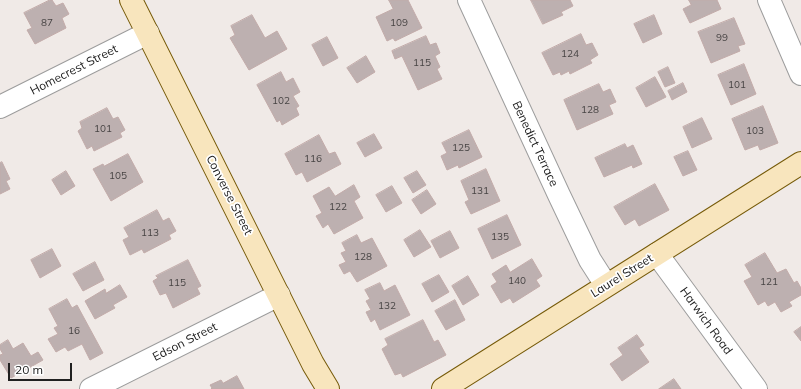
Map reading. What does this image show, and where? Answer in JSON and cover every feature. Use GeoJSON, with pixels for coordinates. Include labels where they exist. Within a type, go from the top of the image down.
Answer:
{"type":"FeatureCollection","features":[{"type":"Feature","properties":{"kind":"main road","name":"Converse Street"},"geometry":{"type":"LineString","coordinates":[[131,0],[313,364],[328,389]]}},
{"type":"Feature","properties":{"kind":"main road","name":"Laurel Street"},"geometry":{"type":"LineString","coordinates":[[443,389],[801,163]]}},
{"type":"Feature","properties":{"kind":"street","name":"Benedict Terrace"},"geometry":{"type":"LineString","coordinates":[[469,0],[590,260],[606,285]]}},
{"type":"Feature","properties":{"kind":"street"},"geometry":{"type":"LineString","coordinates":[[769,0],[801,74]]}},
{"type":"Feature","properties":{"kind":"street","name":"Homecrest Street"},"geometry":{"type":"LineString","coordinates":[[0,107],[148,33]]}},
{"type":"Feature","properties":{"kind":"street","name":"Harwich Road"},"geometry":{"type":"LineString","coordinates":[[657,254],[756,389]]}},
{"type":"Feature","properties":{"kind":"street","name":"Edson Street"},"geometry":{"type":"LineString","coordinates":[[91,389],[279,295]]}},
{"type":"Feature","properties":{"kind":"building"},"geometry":{"type":"Polygon","coordinates":[[[52,0],[56,6],[63,3],[69,14],[62,18],[66,28],[35,44],[27,30],[32,28],[24,13],[52,0]]]}},
{"type":"Feature","properties":{"kind":"building"},"geometry":{"type":"Polygon","coordinates":[[[389,0],[408,0],[422,28],[395,41],[393,38],[387,41],[376,17],[393,9],[389,0]]]}},
{"type":"Feature","properties":{"kind":"building"},"geometry":{"type":"Polygon","coordinates":[[[531,0],[570,0],[573,6],[561,12],[563,15],[543,24],[531,0]]]}},
{"type":"Feature","properties":{"kind":"building"},"geometry":{"type":"Polygon","coordinates":[[[689,0],[717,0],[721,9],[690,23],[683,9],[691,5],[689,0]]]}},
{"type":"Feature","properties":{"kind":"building"},"geometry":{"type":"Polygon","coordinates":[[[252,15],[265,38],[277,31],[287,49],[249,70],[230,38],[235,35],[231,26],[252,15]]]}},
{"type":"Feature","properties":{"kind":"building"},"geometry":{"type":"Polygon","coordinates":[[[654,15],[662,34],[643,43],[634,24],[654,15]]]}},
{"type":"Feature","properties":{"kind":"building"},"geometry":{"type":"Polygon","coordinates":[[[734,18],[745,44],[738,46],[740,51],[711,63],[698,32],[734,18]]]}},
{"type":"Feature","properties":{"kind":"building"},"geometry":{"type":"Polygon","coordinates":[[[581,34],[586,45],[592,43],[598,55],[590,60],[592,63],[570,74],[569,71],[561,75],[560,72],[553,75],[542,53],[581,34]]]}},
{"type":"Feature","properties":{"kind":"building"},"geometry":{"type":"Polygon","coordinates":[[[426,36],[430,45],[436,43],[440,53],[435,56],[440,67],[437,69],[442,79],[418,90],[402,56],[395,59],[392,51],[426,36]]]}},
{"type":"Feature","properties":{"kind":"building"},"geometry":{"type":"Polygon","coordinates":[[[327,37],[338,58],[323,66],[312,45],[327,37]]]}},
{"type":"Feature","properties":{"kind":"building"},"geometry":{"type":"Polygon","coordinates":[[[366,56],[375,72],[357,83],[347,68],[366,56]]]}},
{"type":"Feature","properties":{"kind":"building"},"geometry":{"type":"Polygon","coordinates":[[[744,64],[756,94],[731,105],[718,75],[744,64]]]}},
{"type":"Feature","properties":{"kind":"building"},"geometry":{"type":"Polygon","coordinates":[[[668,67],[675,83],[665,87],[658,72],[668,67]]]}},
{"type":"Feature","properties":{"kind":"building"},"geometry":{"type":"Polygon","coordinates":[[[281,72],[286,82],[293,78],[300,92],[293,96],[299,106],[296,108],[299,115],[282,125],[280,120],[277,122],[257,85],[281,72]]]}},
{"type":"Feature","properties":{"kind":"building"},"geometry":{"type":"Polygon","coordinates":[[[655,77],[666,97],[646,107],[636,88],[655,77]]]}},
{"type":"Feature","properties":{"kind":"building"},"geometry":{"type":"Polygon","coordinates":[[[683,83],[687,92],[672,100],[668,91],[683,83]]]}},
{"type":"Feature","properties":{"kind":"building"},"geometry":{"type":"Polygon","coordinates":[[[599,84],[603,92],[610,89],[616,102],[609,105],[613,114],[577,130],[564,100],[599,84]]]}},
{"type":"Feature","properties":{"kind":"building"},"geometry":{"type":"Polygon","coordinates":[[[763,106],[778,143],[760,150],[758,145],[745,150],[732,119],[763,106]]]}},
{"type":"Feature","properties":{"kind":"building"},"geometry":{"type":"Polygon","coordinates":[[[107,108],[113,119],[118,117],[125,130],[120,133],[122,137],[94,151],[92,146],[87,149],[78,131],[82,128],[80,122],[107,108]]]}},
{"type":"Feature","properties":{"kind":"building"},"geometry":{"type":"Polygon","coordinates":[[[702,118],[712,139],[692,148],[683,127],[702,118]]]}},
{"type":"Feature","properties":{"kind":"building"},"geometry":{"type":"Polygon","coordinates":[[[469,130],[482,157],[459,168],[458,165],[447,170],[441,156],[447,153],[442,143],[469,130]]]}},
{"type":"Feature","properties":{"kind":"building"},"geometry":{"type":"Polygon","coordinates":[[[374,134],[382,148],[365,157],[357,143],[374,134]]]}},
{"type":"Feature","properties":{"kind":"building"},"geometry":{"type":"Polygon","coordinates":[[[319,135],[329,154],[335,152],[341,164],[307,182],[302,172],[296,175],[285,154],[319,135]]]}},
{"type":"Feature","properties":{"kind":"building"},"geometry":{"type":"Polygon","coordinates":[[[625,144],[627,148],[633,145],[642,164],[633,168],[632,165],[604,177],[595,158],[625,144]]]}},
{"type":"Feature","properties":{"kind":"building"},"geometry":{"type":"Polygon","coordinates":[[[688,151],[697,170],[683,176],[674,157],[688,151]]]}},
{"type":"Feature","properties":{"kind":"building"},"geometry":{"type":"Polygon","coordinates":[[[128,154],[143,182],[111,201],[93,169],[103,164],[104,166],[128,154]]]}},
{"type":"Feature","properties":{"kind":"building"},"geometry":{"type":"Polygon","coordinates":[[[2,162],[10,179],[6,181],[10,189],[0,194],[0,163],[2,162]]]}},
{"type":"Feature","properties":{"kind":"building"},"geometry":{"type":"Polygon","coordinates":[[[486,169],[500,201],[471,214],[465,202],[469,200],[461,181],[486,169]]]}},
{"type":"Feature","properties":{"kind":"building"},"geometry":{"type":"Polygon","coordinates":[[[66,171],[75,186],[61,195],[52,180],[66,171]]]}},
{"type":"Feature","properties":{"kind":"building"},"geometry":{"type":"Polygon","coordinates":[[[417,171],[426,185],[413,193],[404,178],[417,171]]]}},
{"type":"Feature","properties":{"kind":"building"},"geometry":{"type":"Polygon","coordinates":[[[655,184],[669,210],[639,226],[635,219],[625,225],[614,207],[655,184]]]}},
{"type":"Feature","properties":{"kind":"building"},"geometry":{"type":"Polygon","coordinates":[[[354,185],[360,197],[354,201],[363,218],[334,234],[328,224],[323,228],[316,216],[322,213],[313,196],[329,187],[335,196],[354,185]]]}},
{"type":"Feature","properties":{"kind":"building"},"geometry":{"type":"Polygon","coordinates":[[[392,186],[402,203],[386,212],[376,195],[392,186]]]}},
{"type":"Feature","properties":{"kind":"building"},"geometry":{"type":"Polygon","coordinates":[[[427,190],[436,204],[421,214],[412,200],[427,190]]]}},
{"type":"Feature","properties":{"kind":"building"},"geometry":{"type":"Polygon","coordinates":[[[157,210],[163,221],[169,218],[176,231],[169,235],[171,239],[144,253],[142,249],[130,255],[123,240],[129,237],[124,228],[157,210]]]}},
{"type":"Feature","properties":{"kind":"building"},"geometry":{"type":"Polygon","coordinates":[[[507,215],[521,245],[492,259],[478,229],[507,215]]]}},
{"type":"Feature","properties":{"kind":"building"},"geometry":{"type":"Polygon","coordinates":[[[420,230],[431,247],[414,257],[404,240],[420,230]]]}},
{"type":"Feature","properties":{"kind":"building"},"geometry":{"type":"Polygon","coordinates":[[[450,231],[459,248],[440,258],[431,241],[450,231]]]}},
{"type":"Feature","properties":{"kind":"building"},"geometry":{"type":"Polygon","coordinates":[[[357,235],[361,243],[372,238],[387,266],[357,282],[350,271],[344,274],[339,265],[346,262],[341,253],[346,251],[342,243],[357,235]]]}},
{"type":"Feature","properties":{"kind":"building"},"geometry":{"type":"Polygon","coordinates":[[[52,249],[61,266],[40,278],[31,260],[52,249]]]}},
{"type":"Feature","properties":{"kind":"building"},"geometry":{"type":"Polygon","coordinates":[[[765,253],[777,273],[786,269],[794,283],[797,281],[801,288],[801,295],[789,302],[792,306],[781,312],[775,302],[768,306],[765,301],[758,305],[744,281],[752,277],[745,265],[765,253]]]}},
{"type":"Feature","properties":{"kind":"building"},"geometry":{"type":"Polygon","coordinates":[[[532,259],[542,276],[536,280],[540,286],[513,303],[510,298],[501,303],[491,286],[497,282],[492,274],[506,265],[510,272],[532,259]]]}},
{"type":"Feature","properties":{"kind":"building"},"geometry":{"type":"Polygon","coordinates":[[[188,260],[201,286],[197,288],[200,294],[173,308],[166,293],[160,295],[153,281],[158,278],[156,276],[188,260]]]}},
{"type":"Feature","properties":{"kind":"building"},"geometry":{"type":"Polygon","coordinates":[[[95,262],[104,280],[83,291],[73,274],[95,262]]]}},
{"type":"Feature","properties":{"kind":"building"},"geometry":{"type":"Polygon","coordinates":[[[439,275],[449,292],[432,302],[422,284],[439,275]]]}},
{"type":"Feature","properties":{"kind":"building"},"geometry":{"type":"Polygon","coordinates":[[[468,276],[479,295],[463,305],[452,286],[468,276]]]}},
{"type":"Feature","properties":{"kind":"building"},"geometry":{"type":"Polygon","coordinates":[[[380,283],[384,291],[395,285],[410,315],[380,330],[375,319],[371,322],[366,312],[371,310],[366,301],[370,299],[365,290],[380,283]]]}},
{"type":"Feature","properties":{"kind":"building"},"geometry":{"type":"Polygon","coordinates":[[[120,285],[127,297],[113,305],[115,308],[95,319],[85,301],[105,289],[106,293],[120,285]]]}},
{"type":"Feature","properties":{"kind":"building"},"geometry":{"type":"Polygon","coordinates":[[[67,299],[72,308],[77,305],[103,353],[90,360],[82,344],[68,351],[65,347],[56,352],[48,339],[58,334],[54,328],[58,326],[49,309],[67,299]]]}},
{"type":"Feature","properties":{"kind":"building"},"geometry":{"type":"Polygon","coordinates":[[[455,300],[465,320],[446,330],[435,311],[455,300]]]}},
{"type":"Feature","properties":{"kind":"building"},"geometry":{"type":"Polygon","coordinates":[[[423,320],[434,342],[438,340],[446,355],[403,377],[401,373],[395,375],[382,349],[388,345],[385,339],[423,320]]]}},
{"type":"Feature","properties":{"kind":"building"},"geometry":{"type":"Polygon","coordinates":[[[801,327],[801,341],[794,332],[801,327]]]}},
{"type":"Feature","properties":{"kind":"building"},"geometry":{"type":"Polygon","coordinates":[[[637,335],[644,345],[639,348],[649,362],[622,381],[610,364],[623,355],[618,348],[637,335]]]}},
{"type":"Feature","properties":{"kind":"building"},"geometry":{"type":"Polygon","coordinates":[[[8,340],[13,349],[23,343],[31,356],[38,352],[43,360],[11,378],[0,360],[0,355],[3,354],[0,349],[0,345],[8,340]]]}},
{"type":"Feature","properties":{"kind":"building"},"geometry":{"type":"Polygon","coordinates":[[[237,376],[244,389],[211,389],[212,388],[210,385],[221,380],[223,383],[237,376]]]}},
{"type":"Feature","properties":{"kind":"building"},"geometry":{"type":"Polygon","coordinates":[[[674,379],[681,389],[659,389],[674,379]]]}}]}
